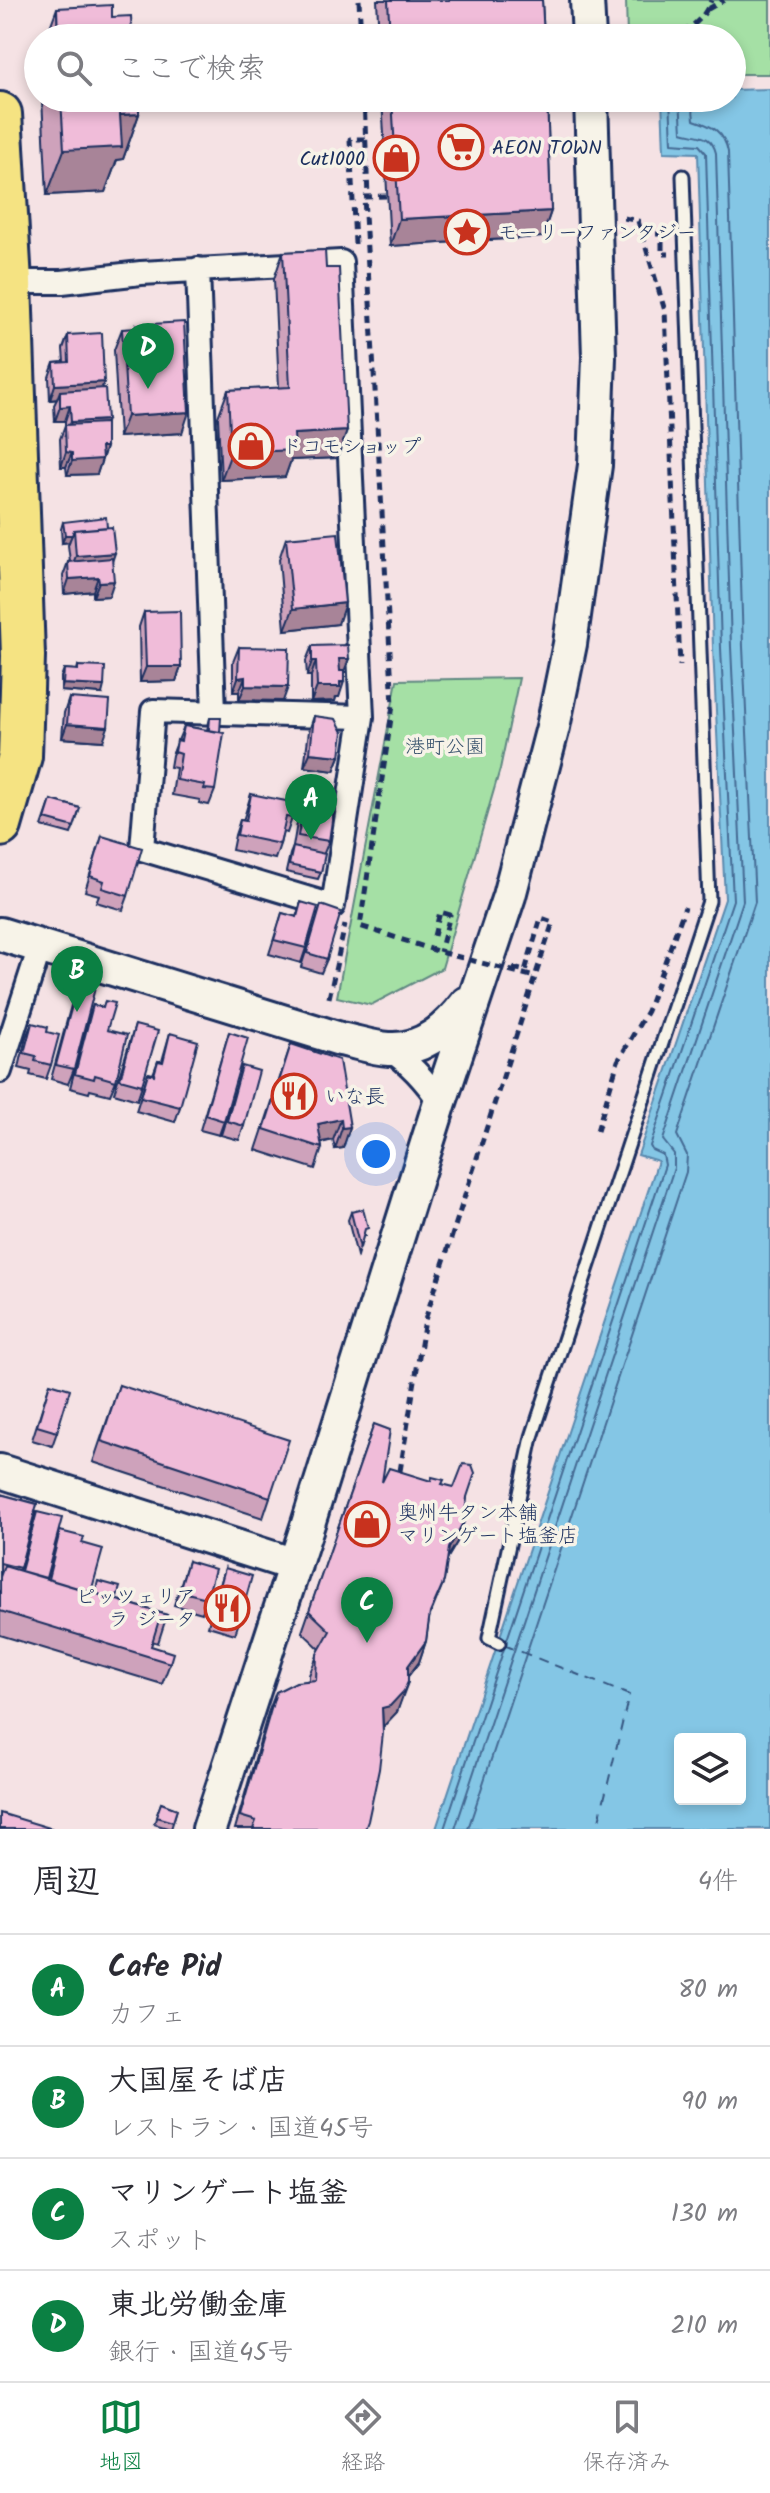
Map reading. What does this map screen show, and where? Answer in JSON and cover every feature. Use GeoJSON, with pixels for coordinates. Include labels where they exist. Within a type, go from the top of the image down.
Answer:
{"type":"FeatureCollection","features":[{"type":"Feature","properties":{"kind":"highway"},"geometry":{"type":"LineString","coordinates":[[0,114],[12,653],[20,756],[0,825]]}},
{"type":"Feature","properties":{"kind":"street"},"geometry":{"type":"LineString","coordinates":[[587,0],[588,24]]}},
{"type":"Feature","properties":{"kind":"street"},"geometry":{"type":"LineString","coordinates":[[209,1829],[440,1102],[509,896],[553,727],[570,644],[595,465],[599,357],[591,112]]}},
{"type":"Feature","properties":{"kind":"street"},"geometry":{"type":"LineString","coordinates":[[5,283],[62,282],[198,269],[341,262],[362,717],[333,906],[142,849],[153,711],[362,717]]}},
{"type":"Feature","properties":{"kind":"street"},"geometry":{"type":"LineString","coordinates":[[198,269],[214,712]]}},
{"type":"Feature","properties":{"kind":"street"},"geometry":{"type":"LineString","coordinates":[[0,934],[340,1039],[390,1050],[416,1046],[437,1035],[462,1010],[477,989]]}},
{"type":"Feature","properties":{"kind":"street"},"geometry":{"type":"LineString","coordinates":[[0,1071],[40,947]]}},
{"type":"Feature","properties":{"kind":"street"},"geometry":{"type":"LineString","coordinates":[[390,1050],[408,1062],[440,1102]]}},
{"type":"Feature","properties":{"kind":"street"},"geometry":{"type":"LineString","coordinates":[[0,1471],[295,1565]]}},
{"type":"Feature","properties":{"kind":"lane"},"geometry":{"type":"LineString","coordinates":[[499,1643],[489,1638],[532,1437],[709,901],[683,176]]}},
{"type":"Feature","properties":{"kind":"path"},"geometry":{"type":"LineString","coordinates":[[359,0],[360,24]]}},
{"type":"Feature","properties":{"kind":"path"},"geometry":{"type":"LineString","coordinates":[[707,10],[711,0]]}},
{"type":"Feature","properties":{"kind":"path"},"geometry":{"type":"LineString","coordinates":[[694,24],[707,10],[724,0]]}},
{"type":"Feature","properties":{"kind":"path"},"geometry":{"type":"LineString","coordinates":[[365,112],[368,197]]}},
{"type":"Feature","properties":{"kind":"path"},"geometry":{"type":"LineString","coordinates":[[355,249],[350,139],[366,139]]}},
{"type":"Feature","properties":{"kind":"path"},"geometry":{"type":"LineString","coordinates":[[386,196],[364,197],[393,705],[360,926],[440,952],[535,977]]}},
{"type":"Feature","properties":{"kind":"path"},"geometry":{"type":"LineString","coordinates":[[624,218],[638,221],[665,311],[680,675]]}},
{"type":"Feature","properties":{"kind":"path"},"geometry":{"type":"LineString","coordinates":[[642,234],[662,234],[662,254],[670,254]]}},
{"type":"Feature","properties":{"kind":"path"},"geometry":{"type":"LineString","coordinates":[[597,1131],[618,1061],[647,1011],[689,896]]}},
{"type":"Feature","properties":{"kind":"path"},"geometry":{"type":"LineString","coordinates":[[434,936],[440,912],[450,915],[440,952]]}},
{"type":"Feature","properties":{"kind":"path"},"geometry":{"type":"LineString","coordinates":[[399,1480],[425,1320],[553,922],[541,918],[525,971],[512,968]]}},
{"type":"Feature","properties":{"kind":"green space"},"geometry":{"type":"Polygon","coordinates":[[[626,0],[770,0],[770,74],[746,74],[746,24],[627,24],[626,0]]]}},
{"type":"Feature","properties":{"kind":"green space","name":"港町公園"},"geometry":{"type":"Polygon","coordinates":[[[519,678],[500,769],[442,968],[371,1005],[337,997],[397,680],[519,678]]]}},
{"type":"Feature","properties":{"kind":"water"},"geometry":{"type":"Polygon","coordinates":[[[770,89],[770,1829],[436,1829],[658,1161],[638,1155],[725,899],[713,648],[698,153],[664,152],[663,112],[746,112],[746,90],[770,89]]]}},
{"type":"Feature","properties":{"kind":"building"},"geometry":{"type":"Polygon","coordinates":[[[388,0],[542,0],[543,24],[389,24],[388,0]]]}},
{"type":"Feature","properties":{"kind":"building"},"geometry":{"type":"Polygon","coordinates":[[[112,5],[112,17],[131,16],[131,24],[58,24],[57,8],[112,5]]]}},
{"type":"Feature","properties":{"kind":"building"},"geometry":{"type":"Polygon","coordinates":[[[62,112],[139,112],[120,115],[122,147],[64,150],[62,112]]]}},
{"type":"Feature","properties":{"kind":"building","name":"AEON TOWN"},"geometry":{"type":"Polygon","coordinates":[[[393,112],[547,112],[551,211],[399,219],[393,112]]]}},
{"type":"Feature","properties":{"kind":"building"},"geometry":{"type":"Polygon","coordinates":[[[325,250],[326,268],[339,268],[347,431],[294,434],[295,450],[231,453],[228,390],[290,387],[283,252],[325,250]]]}},
{"type":"Feature","properties":{"kind":"building"},"geometry":{"type":"Polygon","coordinates":[[[184,322],[189,412],[127,416],[122,329],[137,328],[136,325],[184,322]]]}},
{"type":"Feature","properties":{"kind":"building"},"geometry":{"type":"Polygon","coordinates":[[[102,333],[104,382],[55,385],[54,363],[69,362],[68,335],[102,333]]]}},
{"type":"Feature","properties":{"kind":"building"},"geometry":{"type":"Polygon","coordinates":[[[105,388],[107,420],[71,422],[70,406],[60,407],[60,391],[105,388]]]}},
{"type":"Feature","properties":{"kind":"building"},"geometry":{"type":"Polygon","coordinates":[[[106,423],[106,447],[101,447],[102,459],[72,461],[72,453],[66,452],[65,425],[106,423]]]}},
{"type":"Feature","properties":{"kind":"building"},"geometry":{"type":"Polygon","coordinates":[[[106,517],[107,527],[74,530],[72,535],[65,535],[63,522],[106,517]]]}},
{"type":"Feature","properties":{"kind":"building"},"geometry":{"type":"Polygon","coordinates":[[[112,527],[115,553],[76,556],[74,530],[112,527]]]}},
{"type":"Feature","properties":{"kind":"building"},"geometry":{"type":"Polygon","coordinates":[[[338,533],[345,603],[293,609],[286,538],[338,533]]]}},
{"type":"Feature","properties":{"kind":"building"},"geometry":{"type":"Polygon","coordinates":[[[112,558],[114,581],[99,582],[98,577],[69,579],[68,562],[112,558]]]}},
{"type":"Feature","properties":{"kind":"building"},"geometry":{"type":"Polygon","coordinates":[[[180,611],[181,667],[146,667],[144,612],[180,611]]]}},
{"type":"Feature","properties":{"kind":"building"},"geometry":{"type":"Polygon","coordinates":[[[348,645],[349,659],[339,659],[344,682],[340,682],[340,687],[317,687],[312,646],[348,645]]]}},
{"type":"Feature","properties":{"kind":"building"},"geometry":{"type":"Polygon","coordinates":[[[239,647],[289,648],[288,687],[245,686],[245,677],[238,678],[239,647]]]}},
{"type":"Feature","properties":{"kind":"building"},"geometry":{"type":"Polygon","coordinates":[[[78,666],[105,667],[104,686],[63,684],[64,669],[78,670],[78,666]]]}},
{"type":"Feature","properties":{"kind":"building"},"geometry":{"type":"Polygon","coordinates":[[[69,698],[110,701],[108,727],[67,724],[69,698]]]}},
{"type":"Feature","properties":{"kind":"building"},"geometry":{"type":"Polygon","coordinates":[[[314,716],[336,719],[343,732],[340,756],[310,753],[314,716]]]}},
{"type":"Feature","properties":{"kind":"building"},"geometry":{"type":"Polygon","coordinates":[[[210,718],[221,718],[220,732],[209,730],[210,718]]]}},
{"type":"Feature","properties":{"kind":"building"},"geometry":{"type":"Polygon","coordinates":[[[184,726],[224,733],[215,790],[177,780],[181,754],[175,752],[184,726]]]}},
{"type":"Feature","properties":{"kind":"building"},"geometry":{"type":"Polygon","coordinates":[[[251,794],[296,803],[292,818],[286,817],[280,844],[237,835],[240,820],[246,821],[251,794]]]}},
{"type":"Feature","properties":{"kind":"building"},"geometry":{"type":"Polygon","coordinates":[[[51,800],[80,808],[74,827],[45,819],[51,800]]]}},
{"type":"Feature","properties":{"kind":"building"},"geometry":{"type":"Polygon","coordinates":[[[303,809],[333,814],[329,841],[298,836],[303,809]]]}},
{"type":"Feature","properties":{"kind":"building"},"geometry":{"type":"Polygon","coordinates":[[[102,836],[142,848],[128,896],[102,888],[104,881],[90,876],[102,836]]]}},
{"type":"Feature","properties":{"kind":"building"},"geometry":{"type":"Polygon","coordinates":[[[293,847],[325,854],[321,872],[289,865],[293,847]]]}},
{"type":"Feature","properties":{"kind":"building"},"geometry":{"type":"Polygon","coordinates":[[[301,902],[318,907],[306,948],[274,940],[282,913],[297,917],[301,902]]]}},
{"type":"Feature","properties":{"kind":"building"},"geometry":{"type":"Polygon","coordinates":[[[321,905],[341,912],[327,959],[307,953],[321,905]]]}},
{"type":"Feature","properties":{"kind":"building"},"geometry":{"type":"Polygon","coordinates":[[[78,983],[95,988],[74,1069],[56,1065],[78,983]]]}},
{"type":"Feature","properties":{"kind":"building"},"geometry":{"type":"Polygon","coordinates":[[[105,1001],[115,1003],[107,1030],[127,1035],[116,1081],[75,1074],[93,1005],[103,1008],[105,1001]]]}},
{"type":"Feature","properties":{"kind":"building"},"geometry":{"type":"Polygon","coordinates":[[[32,1023],[48,1027],[47,1032],[59,1035],[51,1065],[35,1061],[36,1056],[24,1053],[32,1023]]]}},
{"type":"Feature","properties":{"kind":"building"},"geometry":{"type":"Polygon","coordinates":[[[135,1025],[158,1031],[142,1085],[120,1079],[135,1025]]]}},
{"type":"Feature","properties":{"kind":"building"},"geometry":{"type":"Polygon","coordinates":[[[229,1032],[248,1038],[224,1121],[205,1115],[229,1032]]]}},
{"type":"Feature","properties":{"kind":"building"},"geometry":{"type":"Polygon","coordinates":[[[170,1033],[198,1041],[180,1107],[141,1097],[148,1073],[154,1075],[158,1061],[163,1062],[170,1033]]]}},
{"type":"Feature","properties":{"kind":"building"},"geometry":{"type":"Polygon","coordinates":[[[291,1044],[339,1060],[350,1127],[342,1128],[341,1119],[318,1124],[322,1148],[264,1129],[291,1044]]]}},
{"type":"Feature","properties":{"kind":"building"},"geometry":{"type":"Polygon","coordinates":[[[242,1066],[259,1071],[244,1126],[227,1121],[242,1066]]]}},
{"type":"Feature","properties":{"kind":"building"},"geometry":{"type":"Polygon","coordinates":[[[363,1209],[368,1228],[365,1229],[360,1248],[351,1212],[363,1209]]]}},
{"type":"Feature","properties":{"kind":"building"},"geometry":{"type":"Polygon","coordinates":[[[50,1383],[70,1389],[57,1432],[37,1426],[50,1383]]]}},
{"type":"Feature","properties":{"kind":"building"},"geometry":{"type":"Polygon","coordinates":[[[119,1385],[289,1440],[270,1497],[101,1441],[119,1385]]]}},
{"type":"Feature","properties":{"kind":"building"},"geometry":{"type":"Polygon","coordinates":[[[374,1424],[390,1430],[382,1482],[389,1468],[431,1481],[432,1477],[444,1480],[442,1484],[454,1487],[463,1464],[472,1465],[475,1473],[467,1497],[464,1521],[449,1548],[444,1581],[430,1613],[426,1641],[408,1666],[408,1682],[404,1691],[390,1706],[382,1708],[379,1769],[365,1829],[253,1829],[256,1821],[240,1816],[276,1692],[296,1682],[316,1680],[317,1654],[330,1631],[309,1611],[374,1424]]]}},
{"type":"Feature","properties":{"kind":"building"},"geometry":{"type":"Polygon","coordinates":[[[0,1494],[37,1504],[20,1568],[0,1563],[0,1494]]]}},
{"type":"Feature","properties":{"kind":"building"},"geometry":{"type":"Polygon","coordinates":[[[37,1512],[62,1518],[46,1578],[21,1571],[37,1512]]]}},
{"type":"Feature","properties":{"kind":"building"},"geometry":{"type":"Polygon","coordinates":[[[60,1531],[84,1537],[82,1543],[103,1549],[91,1592],[48,1579],[60,1531]]]}},
{"type":"Feature","properties":{"kind":"building"},"geometry":{"type":"Polygon","coordinates":[[[188,1561],[215,1569],[207,1598],[179,1591],[188,1561]]]}},
{"type":"Feature","properties":{"kind":"building"},"geometry":{"type":"Polygon","coordinates":[[[4,1566],[167,1615],[165,1622],[159,1620],[151,1646],[173,1653],[170,1663],[0,1611],[0,1577],[4,1566]]]}},
{"type":"Feature","properties":{"kind":"building"},"geometry":{"type":"Polygon","coordinates":[[[225,1568],[252,1576],[240,1619],[213,1612],[225,1568]]]}},
{"type":"Feature","properties":{"kind":"building"},"geometry":{"type":"Polygon","coordinates":[[[98,1581],[120,1587],[116,1600],[95,1593],[98,1581]]]}},
{"type":"Feature","properties":{"kind":"building"},"geometry":{"type":"Polygon","coordinates":[[[161,1803],[177,1809],[173,1822],[156,1817],[161,1803]]]}},
{"type":"Feature","properties":{"kind":"building"},"geometry":{"type":"Polygon","coordinates":[[[0,1813],[53,1829],[0,1829],[0,1813]]]}},
{"type":"Feature","properties":{"kind":"ferry route"},"geometry":{"type":"LineString","coordinates":[[504,1645],[629,1695],[597,1829]]}},
{"type":"Feature","properties":{"kind":"place","name":"AEON TOWN"},"geometry":{"type":"Point","coordinates":[461,147]}},
{"type":"Feature","properties":{"kind":"place","name":"Cut1000"},"geometry":{"type":"Point","coordinates":[396,158]}},
{"type":"Feature","properties":{"kind":"place","name":"モーリーファンタジー"},"geometry":{"type":"Point","coordinates":[467,232]}},
{"type":"Feature","properties":{"kind":"place","name":"東北労働金庫"},"geometry":{"type":"Point","coordinates":[148,389]}},
{"type":"Feature","properties":{"kind":"place","name":"ドコモショップ"},"geometry":{"type":"Point","coordinates":[251,446]}},
{"type":"Feature","properties":{"kind":"place","name":"Cafe Pid"},"geometry":{"type":"Point","coordinates":[311,840]}},
{"type":"Feature","properties":{"kind":"place","name":"大国屋そば店"},"geometry":{"type":"Point","coordinates":[77,1012]}},
{"type":"Feature","properties":{"kind":"place","name":"いな長"},"geometry":{"type":"Point","coordinates":[294,1096]}},
{"type":"Feature","properties":{"kind":"place","name":"奥州牛タン本舗 マリンゲート塩釜店"},"geometry":{"type":"Point","coordinates":[367,1524]}},
{"type":"Feature","properties":{"kind":"place","name":"ピッツェリア ラ ジータ"},"geometry":{"type":"Point","coordinates":[227,1608]}},
{"type":"Feature","properties":{"kind":"place","name":"マリンゲート塩釜"},"geometry":{"type":"Point","coordinates":[367,1643]}}]}
